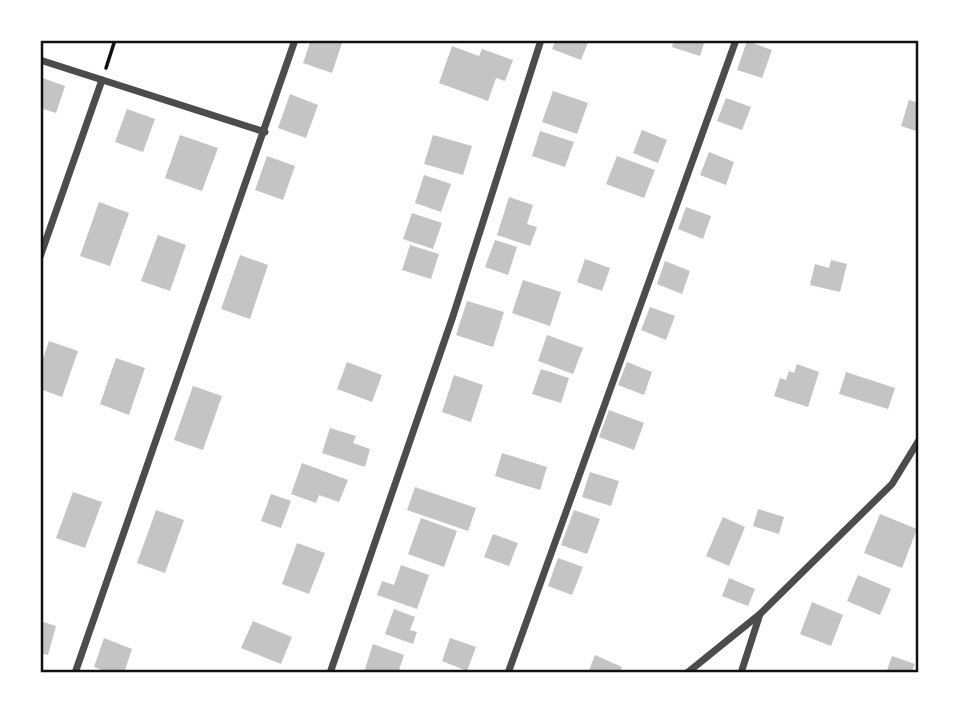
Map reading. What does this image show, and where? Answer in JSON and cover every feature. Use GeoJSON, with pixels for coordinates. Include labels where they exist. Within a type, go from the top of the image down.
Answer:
{"type":"FeatureCollection","features":[{"type":"Feature","properties":{"kind":"street"},"geometry":{"type":"LineString","coordinates":[[75,673],[295,40]]}},
{"type":"Feature","properties":{"kind":"street"},"geometry":{"type":"LineString","coordinates":[[330,673],[453,316],[541,40]]}},
{"type":"Feature","properties":{"kind":"street"},"geometry":{"type":"LineString","coordinates":[[508,673],[736,40]]}},
{"type":"Feature","properties":{"kind":"street"},"geometry":{"type":"LineString","coordinates":[[40,60],[265,132]]}},
{"type":"Feature","properties":{"kind":"street"},"geometry":{"type":"LineString","coordinates":[[40,257],[102,80]]}},
{"type":"Feature","properties":{"kind":"street"},"geometry":{"type":"LineString","coordinates":[[687,673],[760,614],[892,484],[919,440]]}},
{"type":"Feature","properties":{"kind":"street"},"geometry":{"type":"LineString","coordinates":[[741,673],[760,614]]}},
{"type":"Feature","properties":{"kind":"path"},"geometry":{"type":"LineString","coordinates":[[102,80],[115,40]]}},
{"type":"Feature","properties":{"kind":"building"},"geometry":{"type":"Polygon","coordinates":[[[311,40],[343,40],[332,73],[303,63],[311,40]]]}},
{"type":"Feature","properties":{"kind":"building"},"geometry":{"type":"Polygon","coordinates":[[[556,40],[589,40],[581,60],[552,49],[556,40]]]}},
{"type":"Feature","properties":{"kind":"building"},"geometry":{"type":"Polygon","coordinates":[[[674,40],[705,40],[700,56],[672,47],[674,40]]]}},
{"type":"Feature","properties":{"kind":"building"},"geometry":{"type":"Polygon","coordinates":[[[747,41],[772,50],[762,78],[737,70],[747,41]]]}},
{"type":"Feature","properties":{"kind":"building"},"geometry":{"type":"Polygon","coordinates":[[[452,46],[479,56],[482,49],[513,60],[505,81],[496,78],[488,101],[439,83],[452,46]]]}},
{"type":"Feature","properties":{"kind":"building"},"geometry":{"type":"Polygon","coordinates":[[[40,77],[65,86],[56,113],[40,108],[40,77]]]}},
{"type":"Feature","properties":{"kind":"building"},"geometry":{"type":"Polygon","coordinates":[[[553,91],[588,103],[577,134],[542,122],[553,91]]]}},
{"type":"Feature","properties":{"kind":"building"},"geometry":{"type":"Polygon","coordinates":[[[290,94],[318,105],[306,138],[278,128],[290,94]]]}},
{"type":"Feature","properties":{"kind":"building"},"geometry":{"type":"Polygon","coordinates":[[[726,98],[751,107],[742,130],[717,121],[726,98]]]}},
{"type":"Feature","properties":{"kind":"building"},"geometry":{"type":"Polygon","coordinates":[[[909,100],[919,103],[919,132],[901,126],[909,100]]]}},
{"type":"Feature","properties":{"kind":"building"},"geometry":{"type":"Polygon","coordinates":[[[127,109],[155,119],[143,152],[115,142],[127,109]]]}},
{"type":"Feature","properties":{"kind":"building"},"geometry":{"type":"Polygon","coordinates":[[[642,130],[667,140],[658,163],[633,153],[642,130]]]}},
{"type":"Feature","properties":{"kind":"building"},"geometry":{"type":"Polygon","coordinates":[[[540,131],[574,142],[565,167],[532,156],[540,131]]]}},
{"type":"Feature","properties":{"kind":"building"},"geometry":{"type":"Polygon","coordinates":[[[180,135],[218,148],[202,191],[165,178],[180,135]]]}},
{"type":"Feature","properties":{"kind":"building"},"geometry":{"type":"Polygon","coordinates":[[[433,135],[472,146],[463,175],[424,164],[433,135]]]}},
{"type":"Feature","properties":{"kind":"building"},"geometry":{"type":"Polygon","coordinates":[[[709,152],[734,162],[726,185],[700,175],[709,152]]]}},
{"type":"Feature","properties":{"kind":"building"},"geometry":{"type":"Polygon","coordinates":[[[267,156],[295,166],[283,200],[255,190],[267,156]]]}},
{"type":"Feature","properties":{"kind":"building"},"geometry":{"type":"Polygon","coordinates":[[[617,156],[655,170],[644,198],[606,184],[617,156]]]}},
{"type":"Feature","properties":{"kind":"building"},"geometry":{"type":"Polygon","coordinates":[[[424,175],[451,184],[441,212],[415,203],[424,175]]]}},
{"type":"Feature","properties":{"kind":"building"},"geometry":{"type":"Polygon","coordinates":[[[509,197],[533,205],[527,224],[537,227],[530,246],[497,235],[509,197]]]}},
{"type":"Feature","properties":{"kind":"building"},"geometry":{"type":"Polygon","coordinates":[[[99,202],[129,213],[110,266],[80,256],[99,202]]]}},
{"type":"Feature","properties":{"kind":"building"},"geometry":{"type":"Polygon","coordinates":[[[686,207],[711,216],[703,239],[678,229],[686,207]]]}},
{"type":"Feature","properties":{"kind":"building"},"geometry":{"type":"Polygon","coordinates":[[[412,213],[442,223],[433,249],[403,239],[412,213]]]}},
{"type":"Feature","properties":{"kind":"building"},"geometry":{"type":"Polygon","coordinates":[[[158,235],[186,245],[170,291],[141,281],[158,235]]]}},
{"type":"Feature","properties":{"kind":"building"},"geometry":{"type":"Polygon","coordinates":[[[495,240],[517,247],[508,275],[485,267],[495,240]]]}},
{"type":"Feature","properties":{"kind":"building"},"geometry":{"type":"Polygon","coordinates":[[[410,245],[439,254],[431,279],[402,270],[410,245]]]}},
{"type":"Feature","properties":{"kind":"building"},"geometry":{"type":"Polygon","coordinates":[[[240,255],[268,265],[250,319],[221,309],[240,255]]]}},
{"type":"Feature","properties":{"kind":"building"},"geometry":{"type":"Polygon","coordinates":[[[585,259],[610,268],[602,291],[577,282],[585,259]]]}},
{"type":"Feature","properties":{"kind":"building"},"geometry":{"type":"Polygon","coordinates":[[[831,260],[847,264],[840,292],[810,285],[815,264],[829,268],[831,260]]]}},
{"type":"Feature","properties":{"kind":"building"},"geometry":{"type":"Polygon","coordinates":[[[665,261],[690,271],[682,294],[657,284],[665,261]]]}},
{"type":"Feature","properties":{"kind":"building"},"geometry":{"type":"Polygon","coordinates":[[[523,280],[561,292],[550,326],[512,313],[523,280]]]}},
{"type":"Feature","properties":{"kind":"building"},"geometry":{"type":"Polygon","coordinates":[[[467,301],[504,312],[493,347],[456,335],[467,301]]]}},
{"type":"Feature","properties":{"kind":"building"},"geometry":{"type":"Polygon","coordinates":[[[650,307],[675,316],[666,340],[641,330],[650,307]]]}},
{"type":"Feature","properties":{"kind":"building"},"geometry":{"type":"Polygon","coordinates":[[[547,335],[583,348],[573,374],[538,361],[547,335]]]}},
{"type":"Feature","properties":{"kind":"building"},"geometry":{"type":"Polygon","coordinates":[[[49,341],[78,351],[62,397],[40,389],[40,367],[49,341]]]}},
{"type":"Feature","properties":{"kind":"building"},"geometry":{"type":"Polygon","coordinates":[[[116,358],[145,368],[129,415],[100,404],[116,358]]]}},
{"type":"Feature","properties":{"kind":"building"},"geometry":{"type":"Polygon","coordinates":[[[347,362],[382,375],[372,402],[337,389],[347,362]]]}},
{"type":"Feature","properties":{"kind":"building"},"geometry":{"type":"Polygon","coordinates":[[[627,362],[652,372],[644,395],[618,385],[627,362]]]}},
{"type":"Feature","properties":{"kind":"building"},"geometry":{"type":"Polygon","coordinates":[[[797,364],[819,372],[808,407],[774,396],[780,378],[786,380],[789,371],[794,373],[797,364]]]}},
{"type":"Feature","properties":{"kind":"building"},"geometry":{"type":"Polygon","coordinates":[[[541,369],[569,378],[561,403],[532,394],[541,369]]]}},
{"type":"Feature","properties":{"kind":"building"},"geometry":{"type":"Polygon","coordinates":[[[846,372],[895,388],[888,409],[839,394],[846,372]]]}},
{"type":"Feature","properties":{"kind":"building"},"geometry":{"type":"Polygon","coordinates":[[[454,375],[483,385],[471,422],[442,412],[454,375]]]}},
{"type":"Feature","properties":{"kind":"building"},"geometry":{"type":"Polygon","coordinates":[[[193,386],[222,396],[203,450],[174,440],[193,386]]]}},
{"type":"Feature","properties":{"kind":"building"},"geometry":{"type":"Polygon","coordinates":[[[609,410],[644,423],[634,450],[599,437],[609,410]]]}},
{"type":"Feature","properties":{"kind":"building"},"geometry":{"type":"Polygon","coordinates":[[[330,428],[356,436],[353,443],[370,449],[365,467],[322,453],[330,428]]]}},
{"type":"Feature","properties":{"kind":"building"},"geometry":{"type":"Polygon","coordinates":[[[502,453],[547,467],[540,490],[495,476],[502,453]]]}},
{"type":"Feature","properties":{"kind":"building"},"geometry":{"type":"Polygon","coordinates":[[[302,463],[348,480],[339,502],[319,495],[316,503],[291,494],[302,463]]]}},
{"type":"Feature","properties":{"kind":"building"},"geometry":{"type":"Polygon","coordinates":[[[590,472],[619,481],[611,506],[582,497],[590,472]]]}},
{"type":"Feature","properties":{"kind":"building"},"geometry":{"type":"Polygon","coordinates":[[[415,487],[476,508],[468,531],[407,510],[415,487]]]}},
{"type":"Feature","properties":{"kind":"building"},"geometry":{"type":"Polygon","coordinates":[[[73,492],[102,502],[85,548],[56,538],[73,492]]]}},
{"type":"Feature","properties":{"kind":"building"},"geometry":{"type":"Polygon","coordinates":[[[271,494],[291,501],[281,528],[261,521],[271,494]]]}},
{"type":"Feature","properties":{"kind":"building"},"geometry":{"type":"Polygon","coordinates":[[[758,509],[784,517],[779,534],[753,526],[758,509]]]}},
{"type":"Feature","properties":{"kind":"building"},"geometry":{"type":"Polygon","coordinates":[[[156,510],[184,520],[165,573],[137,563],[156,510]]]}},
{"type":"Feature","properties":{"kind":"building"},"geometry":{"type":"Polygon","coordinates":[[[574,510],[600,519],[587,554],[561,545],[574,510]]]}},
{"type":"Feature","properties":{"kind":"building"},"geometry":{"type":"Polygon","coordinates":[[[880,514],[917,529],[902,568],[864,553],[880,514]]]}},
{"type":"Feature","properties":{"kind":"building"},"geometry":{"type":"Polygon","coordinates":[[[723,517],[745,527],[729,566],[706,556],[723,517]]]}},
{"type":"Feature","properties":{"kind":"building"},"geometry":{"type":"Polygon","coordinates":[[[421,518],[457,531],[444,567],[408,554],[421,518]]]}},
{"type":"Feature","properties":{"kind":"building"},"geometry":{"type":"Polygon","coordinates":[[[493,534],[518,543],[509,566],[484,557],[493,534]]]}},
{"type":"Feature","properties":{"kind":"building"},"geometry":{"type":"Polygon","coordinates":[[[297,543],[325,553],[309,594],[282,584],[297,543]]]}},
{"type":"Feature","properties":{"kind":"building"},"geometry":{"type":"Polygon","coordinates":[[[558,558],[583,567],[572,595],[548,586],[558,558]]]}},
{"type":"Feature","properties":{"kind":"building"},"geometry":{"type":"Polygon","coordinates":[[[401,565],[429,575],[417,609],[377,595],[382,581],[394,585],[401,565]]]}},
{"type":"Feature","properties":{"kind":"building"},"geometry":{"type":"Polygon","coordinates":[[[858,575],[891,589],[880,615],[847,601],[858,575]]]}},
{"type":"Feature","properties":{"kind":"building"},"geometry":{"type":"Polygon","coordinates":[[[729,578],[755,589],[748,606],[722,596],[729,578]]]}},
{"type":"Feature","properties":{"kind":"building"},"geometry":{"type":"Polygon","coordinates":[[[812,602],[843,615],[831,646],[800,634],[812,602]]]}},
{"type":"Feature","properties":{"kind":"building"},"geometry":{"type":"Polygon","coordinates":[[[394,609],[415,617],[410,630],[417,632],[413,644],[385,634],[394,609]]]}},
{"type":"Feature","properties":{"kind":"building"},"geometry":{"type":"Polygon","coordinates":[[[40,621],[56,626],[48,655],[40,653],[40,621]]]}},
{"type":"Feature","properties":{"kind":"building"},"geometry":{"type":"Polygon","coordinates":[[[253,621],[292,637],[281,664],[241,648],[253,621]]]}},
{"type":"Feature","properties":{"kind":"building"},"geometry":{"type":"Polygon","coordinates":[[[104,638],[132,649],[124,673],[110,673],[94,667],[104,638]]]}},
{"type":"Feature","properties":{"kind":"building"},"geometry":{"type":"Polygon","coordinates":[[[450,638],[476,647],[467,671],[442,661],[450,638]]]}},
{"type":"Feature","properties":{"kind":"building"},"geometry":{"type":"Polygon","coordinates":[[[373,644],[404,655],[398,673],[364,672],[373,644]]]}},
{"type":"Feature","properties":{"kind":"building"},"geometry":{"type":"Polygon","coordinates":[[[595,655],[622,667],[620,673],[588,673],[595,655]]]}},
{"type":"Feature","properties":{"kind":"building"},"geometry":{"type":"Polygon","coordinates":[[[892,656],[915,664],[911,673],[886,673],[892,656]]]}}]}
